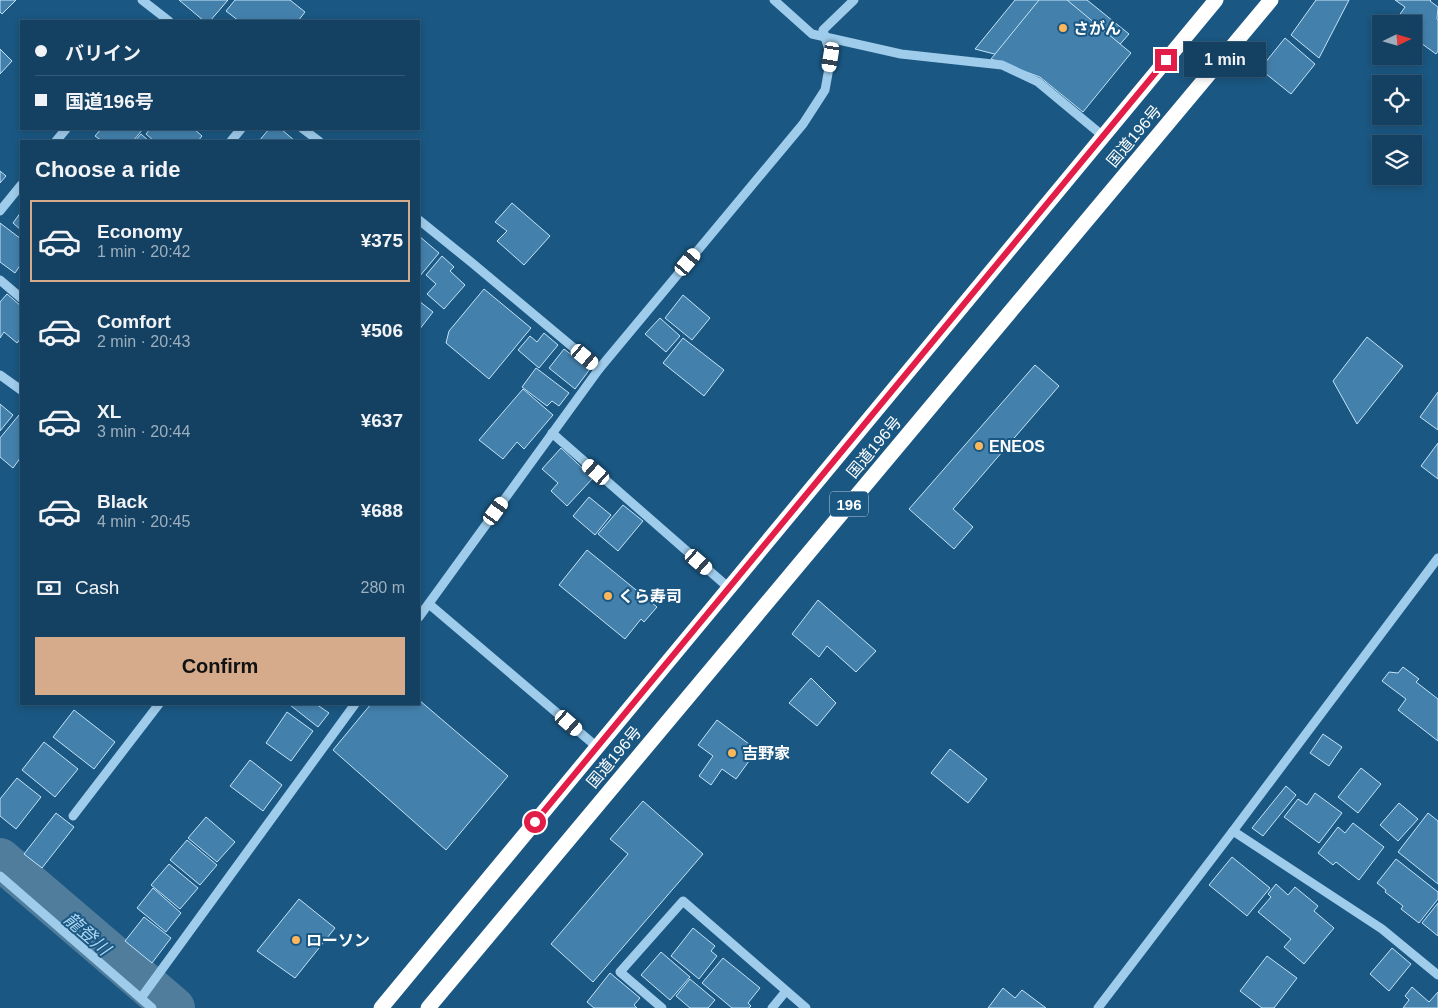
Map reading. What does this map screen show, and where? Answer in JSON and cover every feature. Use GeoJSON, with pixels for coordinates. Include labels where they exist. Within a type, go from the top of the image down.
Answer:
{"type":"FeatureCollection","features":[{"type":"Feature","properties":{"kind":"highway","name":"国道196号"},"geometry":{"type":"LineString","coordinates":[[381,1008],[1216,0]]}},
{"type":"Feature","properties":{"kind":"highway","name":"国道196号"},"geometry":{"type":"LineString","coordinates":[[428,1008],[1270,0]]}},
{"type":"Feature","properties":{"kind":"street"},"geometry":{"type":"LineString","coordinates":[[142,0],[168,20]]}},
{"type":"Feature","properties":{"kind":"street"},"geometry":{"type":"LineString","coordinates":[[774,0],[812,34],[901,54],[1002,65],[1038,82],[1103,136]]}},
{"type":"Feature","properties":{"kind":"street"},"geometry":{"type":"LineString","coordinates":[[420,616],[599,369],[812,110],[825,90],[831,57],[822,30],[854,0]]}},
{"type":"Feature","properties":{"kind":"street"},"geometry":{"type":"LineString","coordinates":[[154,20],[160,14]]}},
{"type":"Feature","properties":{"kind":"street"},"geometry":{"type":"LineString","coordinates":[[57,140],[65,130]]}},
{"type":"Feature","properties":{"kind":"street"},"geometry":{"type":"LineString","coordinates":[[232,140],[240,130]]}},
{"type":"Feature","properties":{"kind":"street"},"geometry":{"type":"LineString","coordinates":[[305,130],[318,140]]}},
{"type":"Feature","properties":{"kind":"street"},"geometry":{"type":"LineString","coordinates":[[0,211],[20,186]]}},
{"type":"Feature","properties":{"kind":"street"},"geometry":{"type":"LineString","coordinates":[[420,221],[599,369]]}},
{"type":"Feature","properties":{"kind":"street"},"geometry":{"type":"LineString","coordinates":[[0,280],[20,297]]}},
{"type":"Feature","properties":{"kind":"street"},"geometry":{"type":"LineString","coordinates":[[0,375],[20,389]]}},
{"type":"Feature","properties":{"kind":"street"},"geometry":{"type":"LineString","coordinates":[[552,433],[728,588]]}},
{"type":"Feature","properties":{"kind":"street"},"geometry":{"type":"LineString","coordinates":[[1098,1008],[1438,558]]}},
{"type":"Feature","properties":{"kind":"street"},"geometry":{"type":"LineString","coordinates":[[429,604],[597,747]]}},
{"type":"Feature","properties":{"kind":"street"},"geometry":{"type":"LineString","coordinates":[[73,816],[158,705]]}},
{"type":"Feature","properties":{"kind":"street"},"geometry":{"type":"LineString","coordinates":[[141,998],[354,705]]}},
{"type":"Feature","properties":{"kind":"street"},"geometry":{"type":"LineString","coordinates":[[1233,831],[1382,929],[1438,975]]}},
{"type":"Feature","properties":{"kind":"street"},"geometry":{"type":"LineString","coordinates":[[0,876],[152,1008]]}},
{"type":"Feature","properties":{"kind":"street"},"geometry":{"type":"LineString","coordinates":[[662,1008],[620,972],[683,901],[806,1008]]}},
{"type":"Feature","properties":{"kind":"street"},"geometry":{"type":"LineString","coordinates":[[772,1008],[786,991]]}},
{"type":"Feature","properties":{"kind":"building"},"geometry":{"type":"Polygon","coordinates":[[[0,0],[16,0],[2,14],[0,12],[0,0]]]}},
{"type":"Feature","properties":{"kind":"building"},"geometry":{"type":"Polygon","coordinates":[[[179,0],[228,0],[211,20],[203,20],[179,0]]]}},
{"type":"Feature","properties":{"kind":"building"},"geometry":{"type":"Polygon","coordinates":[[[235,0],[290,0],[305,12],[299,20],[238,20],[226,11],[235,0]]]}},
{"type":"Feature","properties":{"kind":"building"},"geometry":{"type":"Polygon","coordinates":[[[1015,0],[1087,0],[1129,34],[1074,97],[1043,74],[1024,64],[975,49],[1015,0]]]}},
{"type":"Feature","properties":{"kind":"building"},"geometry":{"type":"Polygon","coordinates":[[[1039,0],[1067,0],[1131,53],[1083,112],[1040,77],[991,59],[1039,0]]]}},
{"type":"Feature","properties":{"kind":"building"},"geometry":{"type":"Polygon","coordinates":[[[1316,0],[1349,0],[1319,58],[1291,35],[1316,0]]]}},
{"type":"Feature","properties":{"kind":"building"},"geometry":{"type":"Polygon","coordinates":[[[1395,0],[1431,0],[1438,7],[1438,51],[1436,54],[1422,44],[1422,15],[1399,15],[1405,7],[1395,0]]]}},
{"type":"Feature","properties":{"kind":"building"},"geometry":{"type":"Polygon","coordinates":[[[1285,38],[1315,64],[1291,94],[1260,69],[1285,38]]]}},
{"type":"Feature","properties":{"kind":"building"},"geometry":{"type":"Polygon","coordinates":[[[0,49],[12,61],[0,74],[0,49]]]}},
{"type":"Feature","properties":{"kind":"building"},"geometry":{"type":"Polygon","coordinates":[[[100,130],[142,130],[134,140],[101,140],[95,136],[100,130]]]}},
{"type":"Feature","properties":{"kind":"building"},"geometry":{"type":"Polygon","coordinates":[[[149,130],[195,130],[202,136],[199,140],[153,140],[146,134],[149,130]]]}},
{"type":"Feature","properties":{"kind":"building"},"geometry":{"type":"Polygon","coordinates":[[[268,130],[282,130],[294,140],[260,140],[268,130]]]}},
{"type":"Feature","properties":{"kind":"building"},"geometry":{"type":"Polygon","coordinates":[[[141,134],[148,140],[136,140],[141,134]]]}},
{"type":"Feature","properties":{"kind":"building"},"geometry":{"type":"Polygon","coordinates":[[[0,171],[6,176],[0,183],[0,171]]]}},
{"type":"Feature","properties":{"kind":"building"},"geometry":{"type":"Polygon","coordinates":[[[512,203],[550,236],[524,265],[497,241],[507,231],[495,222],[512,203]]]}},
{"type":"Feature","properties":{"kind":"building"},"geometry":{"type":"Polygon","coordinates":[[[20,213],[20,229],[13,223],[20,213]]]}},
{"type":"Feature","properties":{"kind":"building"},"geometry":{"type":"Polygon","coordinates":[[[0,223],[20,238],[20,266],[15,273],[0,262],[0,223]]]}},
{"type":"Feature","properties":{"kind":"building"},"geometry":{"type":"Polygon","coordinates":[[[420,237],[439,253],[420,276],[420,237]]]}},
{"type":"Feature","properties":{"kind":"building"},"geometry":{"type":"Polygon","coordinates":[[[442,256],[454,267],[450,271],[465,285],[444,309],[427,294],[436,284],[426,275],[442,256]]]}},
{"type":"Feature","properties":{"kind":"building"},"geometry":{"type":"Polygon","coordinates":[[[484,289],[531,328],[489,379],[446,343],[449,331],[484,289]]]}},
{"type":"Feature","properties":{"kind":"building"},"geometry":{"type":"Polygon","coordinates":[[[7,294],[20,305],[20,339],[17,343],[4,332],[0,338],[0,302],[7,294]]]}},
{"type":"Feature","properties":{"kind":"building"},"geometry":{"type":"Polygon","coordinates":[[[683,295],[710,318],[692,340],[665,318],[683,295]]]}},
{"type":"Feature","properties":{"kind":"building"},"geometry":{"type":"Polygon","coordinates":[[[420,302],[433,312],[420,329],[420,302]]]}},
{"type":"Feature","properties":{"kind":"building"},"geometry":{"type":"Polygon","coordinates":[[[660,318],[680,336],[666,352],[645,334],[660,318]]]}},
{"type":"Feature","properties":{"kind":"building"},"geometry":{"type":"Polygon","coordinates":[[[544,333],[558,345],[539,368],[518,350],[530,336],[537,342],[544,333]]]}},
{"type":"Feature","properties":{"kind":"building"},"geometry":{"type":"Polygon","coordinates":[[[1367,337],[1403,366],[1357,424],[1333,381],[1367,337]]]}},
{"type":"Feature","properties":{"kind":"building"},"geometry":{"type":"Polygon","coordinates":[[[683,338],[724,370],[704,396],[663,363],[683,338]]]}},
{"type":"Feature","properties":{"kind":"building"},"geometry":{"type":"Polygon","coordinates":[[[564,349],[590,369],[575,389],[549,368],[564,349]]]}},
{"type":"Feature","properties":{"kind":"building"},"geometry":{"type":"Polygon","coordinates":[[[1035,365],[1059,386],[953,509],[973,527],[954,549],[909,509],[1035,365]]]}},
{"type":"Feature","properties":{"kind":"building"},"geometry":{"type":"Polygon","coordinates":[[[536,368],[569,393],[559,406],[552,401],[547,406],[522,387],[536,368]]]}},
{"type":"Feature","properties":{"kind":"building"},"geometry":{"type":"Polygon","coordinates":[[[523,389],[553,415],[524,449],[517,442],[503,459],[479,440],[523,389]]]}},
{"type":"Feature","properties":{"kind":"building"},"geometry":{"type":"Polygon","coordinates":[[[1438,392],[1438,430],[1420,417],[1438,392]]]}},
{"type":"Feature","properties":{"kind":"building"},"geometry":{"type":"Polygon","coordinates":[[[0,404],[13,415],[0,431],[0,404]]]}},
{"type":"Feature","properties":{"kind":"building"},"geometry":{"type":"Polygon","coordinates":[[[20,416],[20,458],[13,468],[0,457],[0,438],[20,416]]]}},
{"type":"Feature","properties":{"kind":"building"},"geometry":{"type":"Polygon","coordinates":[[[1438,443],[1438,479],[1421,466],[1438,443]]]}},
{"type":"Feature","properties":{"kind":"building"},"geometry":{"type":"Polygon","coordinates":[[[561,448],[593,478],[567,506],[551,491],[558,483],[542,469],[561,448]]]}},
{"type":"Feature","properties":{"kind":"building"},"geometry":{"type":"Polygon","coordinates":[[[589,497],[611,515],[595,535],[573,516],[589,497]]]}},
{"type":"Feature","properties":{"kind":"building"},"geometry":{"type":"Polygon","coordinates":[[[623,505],[643,521],[618,551],[598,534],[623,505]]]}},
{"type":"Feature","properties":{"kind":"building","name":"くら寿司"},"geometry":{"type":"Polygon","coordinates":[[[587,550],[657,607],[644,622],[641,619],[625,639],[559,585],[587,550]]]}},
{"type":"Feature","properties":{"kind":"building"},"geometry":{"type":"Polygon","coordinates":[[[818,600],[876,651],[856,672],[827,646],[819,657],[792,634],[818,600]]]}},
{"type":"Feature","properties":{"kind":"building"},"geometry":{"type":"Polygon","coordinates":[[[1403,667],[1419,679],[1416,682],[1438,699],[1438,741],[1398,710],[1406,699],[1382,681],[1389,672],[1398,673],[1403,667]]]}},
{"type":"Feature","properties":{"kind":"building"},"geometry":{"type":"Polygon","coordinates":[[[811,678],[836,703],[817,726],[789,703],[811,678]]]}},
{"type":"Feature","properties":{"kind":"building"},"geometry":{"type":"Polygon","coordinates":[[[420,701],[508,776],[446,850],[333,750],[370,705],[420,705],[420,701]]]}},
{"type":"Feature","properties":{"kind":"building"},"geometry":{"type":"Polygon","coordinates":[[[290,705],[317,705],[329,713],[318,727],[290,705]]]}},
{"type":"Feature","properties":{"kind":"building"},"geometry":{"type":"Polygon","coordinates":[[[74,710],[115,742],[94,769],[53,737],[74,710]]]}},
{"type":"Feature","properties":{"kind":"building"},"geometry":{"type":"Polygon","coordinates":[[[287,712],[313,731],[291,761],[266,743],[287,712]]]}},
{"type":"Feature","properties":{"kind":"building","name":"吉野家"},"geometry":{"type":"Polygon","coordinates":[[[717,720],[757,750],[736,779],[722,769],[711,785],[699,776],[713,756],[698,745],[717,720]]]}},
{"type":"Feature","properties":{"kind":"building"},"geometry":{"type":"Polygon","coordinates":[[[1323,734],[1342,747],[1329,766],[1310,753],[1323,734]]]}},
{"type":"Feature","properties":{"kind":"building"},"geometry":{"type":"Polygon","coordinates":[[[44,742],[78,769],[55,797],[22,770],[44,742]]]}},
{"type":"Feature","properties":{"kind":"building"},"geometry":{"type":"Polygon","coordinates":[[[950,749],[987,779],[968,803],[931,773],[950,749]]]}},
{"type":"Feature","properties":{"kind":"building"},"geometry":{"type":"Polygon","coordinates":[[[250,760],[282,785],[263,811],[230,786],[250,760]]]}},
{"type":"Feature","properties":{"kind":"building"},"geometry":{"type":"Polygon","coordinates":[[[1361,768],[1381,784],[1358,813],[1338,797],[1361,768]]]}},
{"type":"Feature","properties":{"kind":"building"},"geometry":{"type":"Polygon","coordinates":[[[17,778],[41,797],[16,829],[0,816],[0,799],[17,778]]]}},
{"type":"Feature","properties":{"kind":"building"},"geometry":{"type":"Polygon","coordinates":[[[1286,786],[1296,795],[1263,836],[1252,828],[1286,786]]]}},
{"type":"Feature","properties":{"kind":"building"},"geometry":{"type":"Polygon","coordinates":[[[1315,793],[1342,813],[1319,843],[1284,817],[1298,799],[1307,805],[1315,793]]]}},
{"type":"Feature","properties":{"kind":"building"},"geometry":{"type":"Polygon","coordinates":[[[643,801],[703,854],[593,982],[551,944],[628,854],[610,839],[643,801]]]}},
{"type":"Feature","properties":{"kind":"building"},"geometry":{"type":"Polygon","coordinates":[[[1399,803],[1418,819],[1398,841],[1380,825],[1399,803]]]}},
{"type":"Feature","properties":{"kind":"building"},"geometry":{"type":"Polygon","coordinates":[[[56,813],[74,827],[42,868],[24,854],[56,813]]]}},
{"type":"Feature","properties":{"kind":"building"},"geometry":{"type":"Polygon","coordinates":[[[1428,813],[1438,821],[1438,884],[1398,852],[1428,813]]]}},
{"type":"Feature","properties":{"kind":"building"},"geometry":{"type":"Polygon","coordinates":[[[206,817],[235,842],[217,862],[188,838],[206,817]]]}},
{"type":"Feature","properties":{"kind":"building"},"geometry":{"type":"Polygon","coordinates":[[[1353,823],[1384,847],[1359,880],[1336,862],[1333,865],[1318,853],[1338,827],[1345,833],[1353,823]]]}},
{"type":"Feature","properties":{"kind":"building"},"geometry":{"type":"Polygon","coordinates":[[[187,840],[217,865],[200,885],[170,860],[187,840]]]}},
{"type":"Feature","properties":{"kind":"building"},"geometry":{"type":"Polygon","coordinates":[[[1232,857],[1270,888],[1247,916],[1209,885],[1232,857]]]}},
{"type":"Feature","properties":{"kind":"building"},"geometry":{"type":"Polygon","coordinates":[[[1396,859],[1438,892],[1438,899],[1419,923],[1401,909],[1403,906],[1377,883],[1396,859]]]}},
{"type":"Feature","properties":{"kind":"building"},"geometry":{"type":"Polygon","coordinates":[[[169,864],[198,888],[180,909],[151,885],[169,864]]]}},
{"type":"Feature","properties":{"kind":"building"},"geometry":{"type":"Polygon","coordinates":[[[1276,884],[1288,895],[1295,887],[1318,906],[1314,911],[1334,928],[1304,964],[1284,947],[1291,939],[1258,912],[1271,897],[1268,894],[1276,884]]]}},
{"type":"Feature","properties":{"kind":"building"},"geometry":{"type":"Polygon","coordinates":[[[153,888],[181,913],[166,932],[137,908],[153,888]]]}},
{"type":"Feature","properties":{"kind":"building","name":"ローソン"},"geometry":{"type":"Polygon","coordinates":[[[299,899],[335,928],[295,978],[257,951],[299,899]]]}},
{"type":"Feature","properties":{"kind":"building"},"geometry":{"type":"Polygon","coordinates":[[[1438,903],[1438,936],[1422,923],[1438,903]]]}},
{"type":"Feature","properties":{"kind":"building"},"geometry":{"type":"Polygon","coordinates":[[[144,917],[171,938],[152,963],[125,941],[144,917]]]}},
{"type":"Feature","properties":{"kind":"building"},"geometry":{"type":"Polygon","coordinates":[[[693,928],[715,946],[711,951],[717,956],[699,979],[671,956],[693,928]]]}},
{"type":"Feature","properties":{"kind":"building"},"geometry":{"type":"Polygon","coordinates":[[[1392,948],[1411,964],[1389,991],[1370,974],[1392,948]]]}},
{"type":"Feature","properties":{"kind":"building"},"geometry":{"type":"Polygon","coordinates":[[[661,952],[690,977],[670,1000],[641,975],[661,952]]]}},
{"type":"Feature","properties":{"kind":"building"},"geometry":{"type":"Polygon","coordinates":[[[1267,956],[1297,978],[1274,1008],[1262,1008],[1240,991],[1267,956]]]}},
{"type":"Feature","properties":{"kind":"building"},"geometry":{"type":"Polygon","coordinates":[[[723,958],[760,988],[748,1003],[751,1006],[749,1008],[732,1008],[702,983],[723,958]]]}},
{"type":"Feature","properties":{"kind":"building"},"geometry":{"type":"Polygon","coordinates":[[[610,973],[640,998],[634,1005],[637,1008],[594,1008],[587,1002],[610,973]]]}},
{"type":"Feature","properties":{"kind":"building"},"geometry":{"type":"Polygon","coordinates":[[[690,979],[715,1000],[708,1008],[690,1008],[676,996],[690,979]]]}},
{"type":"Feature","properties":{"kind":"building"},"geometry":{"type":"Polygon","coordinates":[[[1412,987],[1429,1002],[1438,992],[1438,1008],[1403,1008],[1409,1000],[1405,996],[1412,987]]]}},
{"type":"Feature","properties":{"kind":"building"},"geometry":{"type":"Polygon","coordinates":[[[1003,988],[1015,998],[1022,990],[1046,1008],[988,1008],[1003,988]]]}},
{"type":"Feature","properties":{"kind":"waterway","name":"龍登川"},"geometry":{"type":"LineString","coordinates":[[0,859],[174,1008]]}},
{"type":"Feature","properties":{"kind":"place","name":"さがん"},"geometry":{"type":"Point","coordinates":[1063,28]}},
{"type":"Feature","properties":{"kind":"place","name":"ENEOS"},"geometry":{"type":"Point","coordinates":[979,446]}},
{"type":"Feature","properties":{"kind":"place","name":"くら寿司"},"geometry":{"type":"Point","coordinates":[608,596]}},
{"type":"Feature","properties":{"kind":"place","name":"吉野家"},"geometry":{"type":"Point","coordinates":[732,753]}},
{"type":"Feature","properties":{"kind":"place","name":"ローソン"},"geometry":{"type":"Point","coordinates":[296,940]}},
{"type":"Feature","properties":{"kind":"route"},"geometry":{"type":"LineString","coordinates":[[535,822],[1166,60]]}}]}
